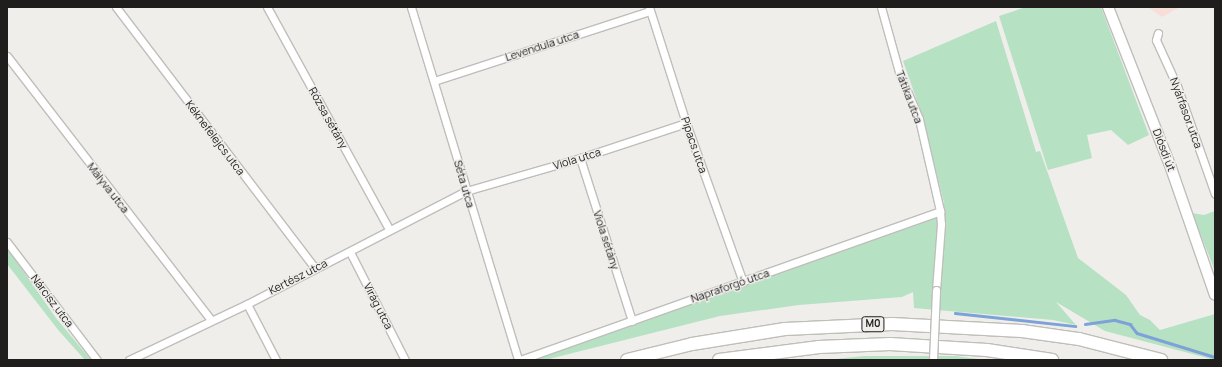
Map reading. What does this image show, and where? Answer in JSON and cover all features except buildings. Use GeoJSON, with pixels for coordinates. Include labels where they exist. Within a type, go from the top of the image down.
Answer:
{"type":"FeatureCollection","features":[{"type":"Feature","properties":{"kind":"highway","name":"M0"},"geometry":{"type":"LineString","coordinates":[[627,360],[740,336],[785,329],[855,325],[987,327],[1079,339],[1161,360]]}},
{"type":"Feature","properties":{"kind":"highway","name":"M0"},"geometry":{"type":"LineString","coordinates":[[719,360],[811,348],[890,344],[987,350],[1052,360]]}},
{"type":"Feature","properties":{"kind":"main road","name":"Diósdi út"},"geometry":{"type":"LineString","coordinates":[[1108,7],[1171,168],[1215,295]]}},
{"type":"Feature","properties":{"kind":"street","name":"Kéknefelejcs utca"},"geometry":{"type":"LineString","coordinates":[[116,7],[315,268]]}},
{"type":"Feature","properties":{"kind":"street","name":"Rózsa sétány"},"geometry":{"type":"LineString","coordinates":[[267,7],[389,230]]}},
{"type":"Feature","properties":{"kind":"street","name":"Séta utca"},"geometry":{"type":"LineString","coordinates":[[411,7],[466,191],[519,360]]}},
{"type":"Feature","properties":{"kind":"street","name":"Tátika utca"},"geometry":{"type":"LineString","coordinates":[[881,7],[899,72],[919,119],[940,211],[941,224],[933,360]]}},
{"type":"Feature","properties":{"kind":"street","name":"Levendula utca"},"geometry":{"type":"LineString","coordinates":[[434,80],[649,9]]}},
{"type":"Feature","properties":{"kind":"street","name":"Pipacs utca"},"geometry":{"type":"LineString","coordinates":[[649,9],[686,123],[743,282]]}},
{"type":"Feature","properties":{"kind":"street","name":"Nyárfasor utca"},"geometry":{"type":"LineString","coordinates":[[1158,33],[1156,40],[1177,86],[1215,194]]}},
{"type":"Feature","properties":{"kind":"street","name":"Mályva utca"},"geometry":{"type":"LineString","coordinates":[[7,56],[210,319]]}},
{"type":"Feature","properties":{"kind":"street","name":"Viola utca"},"geometry":{"type":"LineString","coordinates":[[466,191],[580,158],[686,123]]}},
{"type":"Feature","properties":{"kind":"street","name":"Viola sétány"},"geometry":{"type":"LineString","coordinates":[[580,158],[632,321]]}},
{"type":"Feature","properties":{"kind":"street","name":"Kertész utca"},"geometry":{"type":"LineString","coordinates":[[129,360],[210,319],[247,304],[466,191]]}},
{"type":"Feature","properties":{"kind":"street","name":"Napraforgó utca"},"geometry":{"type":"LineString","coordinates":[[519,360],[565,342],[632,321],[940,211]]}},
{"type":"Feature","properties":{"kind":"street","name":"Nárcisz utca"},"geometry":{"type":"LineString","coordinates":[[7,242],[97,360]]}},
{"type":"Feature","properties":{"kind":"street","name":"Virág utca"},"geometry":{"type":"LineString","coordinates":[[350,252],[405,360]]}},
{"type":"Feature","properties":{"kind":"street"},"geometry":{"type":"LineString","coordinates":[[247,304],[276,360]]}},
{"type":"Feature","properties":{"kind":"shaded area"},"geometry":{"type":"Polygon","coordinates":[[[1147,7],[1180,7],[1162,17],[1147,7]]]}},
{"type":"Feature","properties":{"kind":"green space"},"geometry":{"type":"Polygon","coordinates":[[[1026,7],[1101,7],[1149,135],[1128,145],[1111,130],[1087,135],[1092,158],[1048,170],[999,16],[1026,7]]]}},
{"type":"Feature","properties":{"kind":"green space"},"geometry":{"type":"Polygon","coordinates":[[[996,21],[1036,152],[1040,151],[1078,258],[1126,295],[1140,315],[1150,320],[1160,330],[1215,314],[1215,360],[1105,331],[1056,302],[1076,325],[1053,320],[914,308],[913,292],[902,297],[799,305],[720,316],[545,360],[528,360],[927,220],[944,203],[923,118],[903,61],[996,21]]]}},
{"type":"Feature","properties":{"kind":"green space"},"geometry":{"type":"Polygon","coordinates":[[[1215,211],[1215,271],[1192,213],[1204,215],[1215,211]]]}},
{"type":"Feature","properties":{"kind":"green space"},"geometry":{"type":"Polygon","coordinates":[[[7,248],[56,318],[91,360],[85,360],[59,331],[7,264],[7,248]]]}},
{"type":"Feature","properties":{"kind":"green space"},"geometry":{"type":"Polygon","coordinates":[[[864,356],[955,356],[987,360],[826,360],[864,356]]]}},
{"type":"Feature","properties":{"kind":"waterway"},"geometry":{"type":"LineString","coordinates":[[955,313],[1075,326]]}},
{"type":"Feature","properties":{"kind":"waterway"},"geometry":{"type":"LineString","coordinates":[[1085,324],[1115,320],[1130,324],[1137,333],[1215,357]]}}]}
